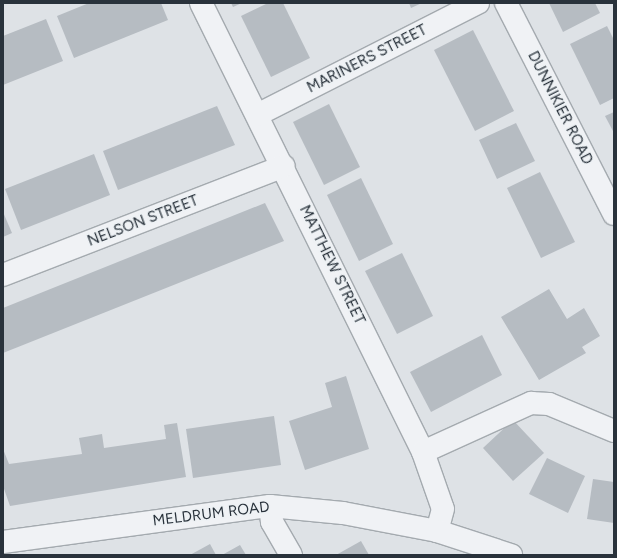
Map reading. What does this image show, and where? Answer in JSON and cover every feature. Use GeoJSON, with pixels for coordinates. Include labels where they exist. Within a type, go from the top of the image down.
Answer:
{"type":"FeatureCollection","features":[{"type":"Feature","properties":{"kind":"street","name":"MATTHEW STREET"},"geometry":{"type":"LineString","coordinates":[[201,3],[284,166],[423,452],[443,509],[437,531]]}},
{"type":"Feature","properties":{"kind":"street","name":"MARINERS STREET"},"geometry":{"type":"LineString","coordinates":[[257,115],[478,3]]}},
{"type":"Feature","properties":{"kind":"street","name":"DUNNIKIER ROAD"},"geometry":{"type":"LineString","coordinates":[[506,3],[614,214]]}},
{"type":"Feature","properties":{"kind":"street","name":"NELSON STREET"},"geometry":{"type":"LineString","coordinates":[[3,275],[284,166]]}},
{"type":"Feature","properties":{"kind":"street"},"geometry":{"type":"LineString","coordinates":[[423,452],[530,403],[548,404],[614,431]]}},
{"type":"Feature","properties":{"kind":"street"},"geometry":{"type":"LineString","coordinates":[[270,506],[272,522],[292,555]]}},
{"type":"Feature","properties":{"kind":"street","name":"MELDRUM ROAD"},"geometry":{"type":"LineString","coordinates":[[7,542],[270,506],[343,513],[437,531],[511,555]]}},
{"type":"Feature","properties":{"kind":"building"},"geometry":{"type":"Polygon","coordinates":[[[89,3],[161,3],[168,20],[74,58],[57,16],[89,3]]]}},
{"type":"Feature","properties":{"kind":"building"},"geometry":{"type":"Polygon","coordinates":[[[231,3],[242,3],[233,7],[231,3]]]}},
{"type":"Feature","properties":{"kind":"building"},"geometry":{"type":"Polygon","coordinates":[[[268,3],[283,3],[310,58],[271,77],[241,16],[268,3]]]}},
{"type":"Feature","properties":{"kind":"building"},"geometry":{"type":"Polygon","coordinates":[[[409,3],[422,3],[411,8],[409,3]]]}},
{"type":"Feature","properties":{"kind":"building"},"geometry":{"type":"Polygon","coordinates":[[[549,3],[595,3],[600,13],[563,32],[549,3]]]}},
{"type":"Feature","properties":{"kind":"building"},"geometry":{"type":"Polygon","coordinates":[[[46,19],[63,61],[3,85],[3,36],[46,19]]]}},
{"type":"Feature","properties":{"kind":"building"},"geometry":{"type":"Polygon","coordinates":[[[607,26],[614,40],[614,98],[600,105],[570,44],[607,26]]]}},
{"type":"Feature","properties":{"kind":"building"},"geometry":{"type":"Polygon","coordinates":[[[473,30],[514,111],[475,131],[434,50],[473,30]]]}},
{"type":"Feature","properties":{"kind":"building"},"geometry":{"type":"Polygon","coordinates":[[[329,104],[360,167],[324,185],[293,122],[329,104]]]}},
{"type":"Feature","properties":{"kind":"building"},"geometry":{"type":"Polygon","coordinates":[[[217,106],[235,145],[118,190],[103,151],[217,106]]]}},
{"type":"Feature","properties":{"kind":"building"},"geometry":{"type":"Polygon","coordinates":[[[614,112],[614,133],[605,116],[614,112]]]}},
{"type":"Feature","properties":{"kind":"building"},"geometry":{"type":"Polygon","coordinates":[[[516,123],[535,161],[497,179],[479,140],[516,123]]]}},
{"type":"Feature","properties":{"kind":"building"},"geometry":{"type":"Polygon","coordinates":[[[94,154],[110,195],[21,230],[5,189],[94,154]]]}},
{"type":"Feature","properties":{"kind":"building"},"geometry":{"type":"Polygon","coordinates":[[[540,172],[575,242],[541,258],[507,188],[540,172]]]}},
{"type":"Feature","properties":{"kind":"building"},"geometry":{"type":"Polygon","coordinates":[[[361,178],[393,244],[359,261],[327,195],[361,178]]]}},
{"type":"Feature","properties":{"kind":"building"},"geometry":{"type":"Polygon","coordinates":[[[265,203],[284,241],[3,353],[3,308],[265,203]]]}},
{"type":"Feature","properties":{"kind":"building"},"geometry":{"type":"Polygon","coordinates":[[[3,212],[12,233],[3,237],[3,212]]]}},
{"type":"Feature","properties":{"kind":"building"},"geometry":{"type":"Polygon","coordinates":[[[402,253],[433,316],[397,334],[365,271],[402,253]]]}},
{"type":"Feature","properties":{"kind":"building"},"geometry":{"type":"Polygon","coordinates":[[[549,289],[567,319],[584,308],[600,336],[582,347],[586,353],[539,380],[501,317],[549,289]]]}},
{"type":"Feature","properties":{"kind":"building"},"geometry":{"type":"Polygon","coordinates":[[[482,335],[502,375],[431,412],[410,372],[482,335]]]}},
{"type":"Feature","properties":{"kind":"building"},"geometry":{"type":"Polygon","coordinates":[[[346,376],[369,449],[305,470],[289,421],[332,407],[325,383],[346,376]]]}},
{"type":"Feature","properties":{"kind":"building"},"geometry":{"type":"Polygon","coordinates":[[[274,416],[281,465],[193,478],[186,429],[274,416]]]}},
{"type":"Feature","properties":{"kind":"building"},"geometry":{"type":"Polygon","coordinates":[[[513,420],[544,453],[513,481],[483,448],[513,420]]]}},
{"type":"Feature","properties":{"kind":"building"},"geometry":{"type":"Polygon","coordinates":[[[177,423],[186,477],[10,506],[3,486],[3,449],[9,464],[82,454],[79,438],[102,434],[104,448],[166,439],[164,425],[177,423]]]}},
{"type":"Feature","properties":{"kind":"building"},"geometry":{"type":"Polygon","coordinates":[[[547,458],[585,476],[568,513],[529,494],[547,458]]]}},
{"type":"Feature","properties":{"kind":"building"},"geometry":{"type":"Polygon","coordinates":[[[593,479],[614,482],[614,523],[587,519],[593,479]]]}},
{"type":"Feature","properties":{"kind":"building"},"geometry":{"type":"Polygon","coordinates":[[[361,541],[369,555],[336,555],[361,541]]]}},
{"type":"Feature","properties":{"kind":"building"},"geometry":{"type":"Polygon","coordinates":[[[210,544],[216,555],[190,555],[210,544]]]}},
{"type":"Feature","properties":{"kind":"building"},"geometry":{"type":"Polygon","coordinates":[[[240,545],[246,555],[222,555],[240,545]]]}}]}
